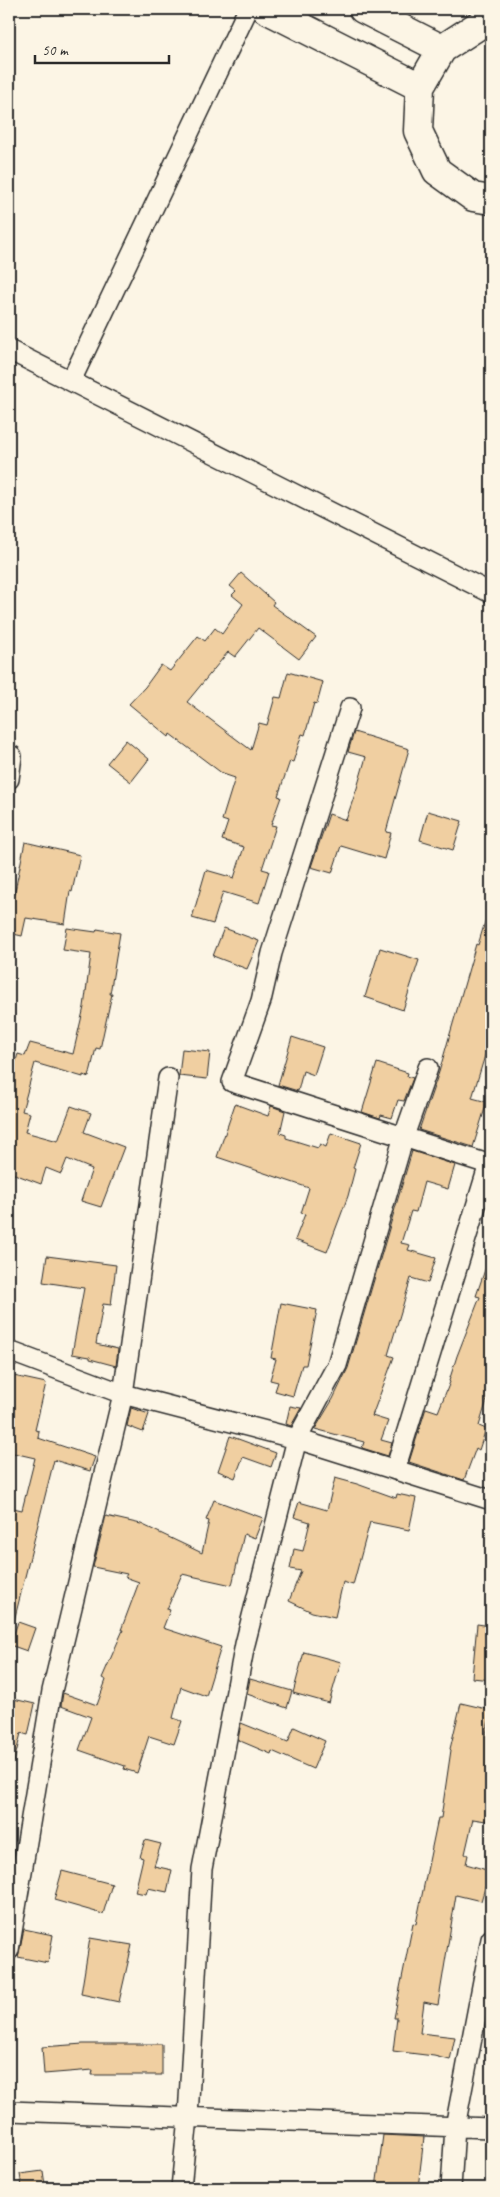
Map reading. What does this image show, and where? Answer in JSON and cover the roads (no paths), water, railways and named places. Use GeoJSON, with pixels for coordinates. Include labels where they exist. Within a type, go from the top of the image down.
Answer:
{"type":"FeatureCollection","features":[{"type":"Feature","properties":{"kind":"street"},"geometry":{"type":"LineString","coordinates":[[71,381],[248,9]]}},
{"type":"Feature","properties":{"kind":"street"},"geometry":{"type":"LineString","coordinates":[[266,9],[420,87]]}},
{"type":"Feature","properties":{"kind":"street"},"geometry":{"type":"LineString","coordinates":[[363,9],[442,49]]}},
{"type":"Feature","properties":{"kind":"street"},"geometry":{"type":"LineString","coordinates":[[491,24],[479,25],[442,49],[420,87],[418,131],[437,171],[473,198],[491,200]]}},
{"type":"Feature","properties":{"kind":"street"},"geometry":{"type":"LineString","coordinates":[[9,350],[491,593]]}},
{"type":"Feature","properties":{"kind":"street"},"geometry":{"type":"LineString","coordinates":[[350,708],[272,954],[261,1001],[232,1082],[490,1165],[395,1470]]}},
{"type":"Feature","properties":{"kind":"street"},"geometry":{"type":"LineString","coordinates":[[9,779],[12,756]]}},
{"type":"Feature","properties":{"kind":"street"},"geometry":{"type":"LineString","coordinates":[[182,2188],[188,2117],[202,1869],[245,1644],[297,1439],[336,1366],[404,1136],[428,1068]]}},
{"type":"Feature","properties":{"kind":"street"},"geometry":{"type":"LineString","coordinates":[[9,1950],[52,1691],[123,1394],[168,1078]]}},
{"type":"Feature","properties":{"kind":"street"},"geometry":{"type":"LineString","coordinates":[[9,1351],[123,1394],[297,1439],[491,1500]]}},
{"type":"Feature","properties":{"kind":"street"},"geometry":{"type":"LineString","coordinates":[[451,2188],[455,2127],[491,1939]]}},
{"type":"Feature","properties":{"kind":"street"},"geometry":{"type":"LineString","coordinates":[[9,2111],[491,2128]]}}]}
